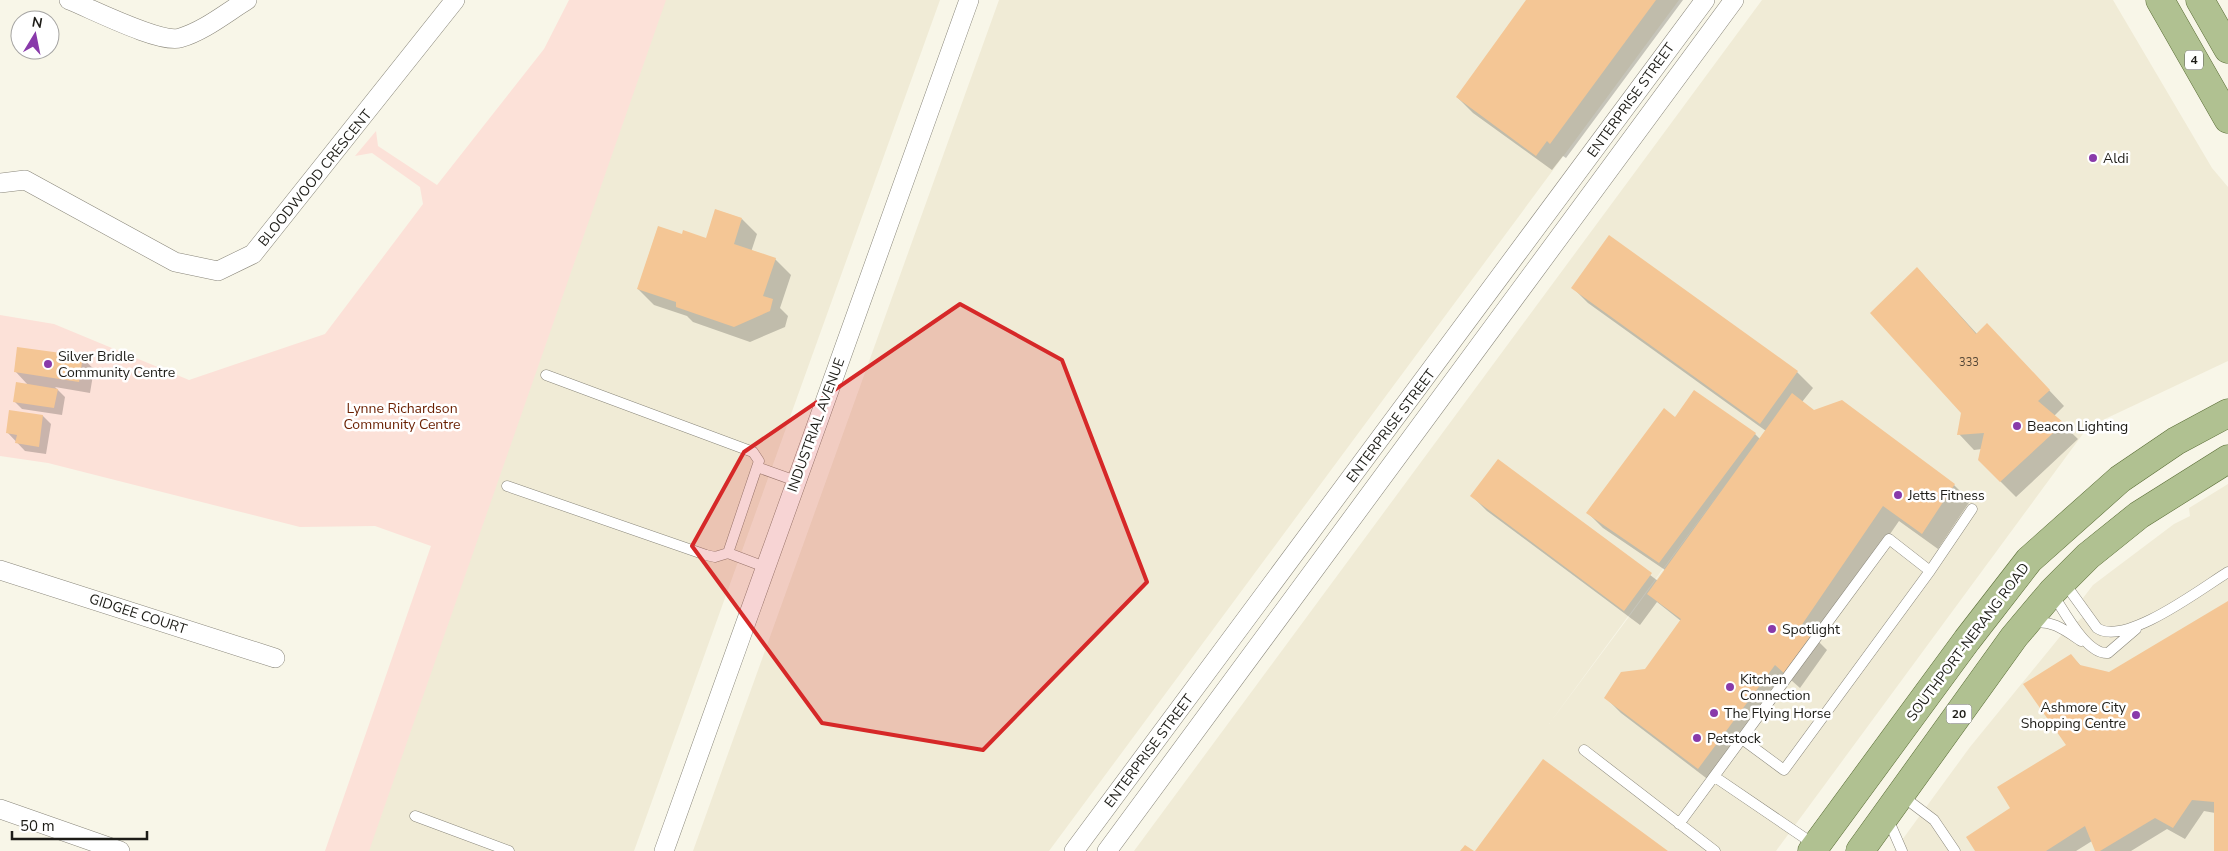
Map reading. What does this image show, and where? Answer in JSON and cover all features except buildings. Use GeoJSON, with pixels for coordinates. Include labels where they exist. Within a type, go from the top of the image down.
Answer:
{"type":"FeatureCollection","features":[{"type":"Feature","properties":{"kind":"main road","name":"4"},"geometry":{"type":"LineString","coordinates":[[2160,0],[2228,120]]}},
{"type":"Feature","properties":{"kind":"main road"},"geometry":{"type":"LineString","coordinates":[[2200,0],[2228,49]]}},
{"type":"Feature","properties":{"kind":"main road"},"geometry":{"type":"LineString","coordinates":[[2176,441],[2228,393]]}},
{"type":"Feature","properties":{"kind":"main road","name":"SOUTHPORT-NERANG ROAD"},"geometry":{"type":"LineString","coordinates":[[1814,848],[1984,617],[2029,560],[2120,480],[2176,441],[2228,412]]}},
{"type":"Feature","properties":{"kind":"main road","name":"20"},"geometry":{"type":"LineString","coordinates":[[1860,851],[2021,627],[2057,586],[2094,550],[2139,515],[2228,459]]}},
{"type":"Feature","properties":{"kind":"main road"},"geometry":{"type":"LineString","coordinates":[[2029,560],[2057,586]]}},
{"type":"Feature","properties":{"kind":"street"},"geometry":{"type":"LineString","coordinates":[[69,0],[161,38],[179,38],[197,31],[247,0]]}},
{"type":"Feature","properties":{"kind":"street","name":"BLOODWOOD CRESCENT"},"geometry":{"type":"LineString","coordinates":[[0,184],[25,180],[175,262],[218,271],[253,254],[456,0]]}},
{"type":"Feature","properties":{"kind":"street","name":"INDUSTRIAL AVENUE"},"geometry":{"type":"LineString","coordinates":[[664,851],[969,0]]}},
{"type":"Feature","properties":{"kind":"street","name":"ENTERPRISE STREET"},"geometry":{"type":"LineString","coordinates":[[1074,851],[1705,0]]}},
{"type":"Feature","properties":{"kind":"street","name":"ENTERPRISE STREET"},"geometry":{"type":"LineString","coordinates":[[1107,851],[1734,0]]}},
{"type":"Feature","properties":{"kind":"street","name":"GIDGEE COURT"},"geometry":{"type":"LineString","coordinates":[[0,570],[275,658]]}},
{"type":"Feature","properties":{"kind":"street"},"geometry":{"type":"LineString","coordinates":[[0,809],[120,851]]}},
{"type":"Feature","properties":{"kind":"lane"},"geometry":{"type":"LineString","coordinates":[[546,375],[752,452],[759,461],[728,553]]}},
{"type":"Feature","properties":{"kind":"lane"},"geometry":{"type":"LineString","coordinates":[[757,467],[796,481]]}},
{"type":"Feature","properties":{"kind":"lane"},"geometry":{"type":"LineString","coordinates":[[507,486],[706,555],[715,557],[728,553],[765,568]]}},
{"type":"Feature","properties":{"kind":"lane"},"geometry":{"type":"LineString","coordinates":[[1742,740],[1784,770],[1930,571],[1972,509]]}},
{"type":"Feature","properties":{"kind":"lane"},"geometry":{"type":"LineString","coordinates":[[1679,824],[1889,540],[1930,571]]}},
{"type":"Feature","properties":{"kind":"lane"},"geometry":{"type":"LineString","coordinates":[[2021,627],[2039,622],[2053,624],[2094,650],[2108,653],[2141,625],[2228,572]]}},
{"type":"Feature","properties":{"kind":"lane"},"geometry":{"type":"LineString","coordinates":[[2057,586],[2099,630],[2118,632],[2141,625]]}},
{"type":"Feature","properties":{"kind":"lane"},"geometry":{"type":"LineString","coordinates":[[2057,586],[2082,638],[2094,650]]}},
{"type":"Feature","properties":{"kind":"lane"},"geometry":{"type":"LineString","coordinates":[[1584,750],[1715,851]]}},
{"type":"Feature","properties":{"kind":"lane"},"geometry":{"type":"LineString","coordinates":[[1715,777],[1814,848]]}},
{"type":"Feature","properties":{"kind":"lane"},"geometry":{"type":"LineString","coordinates":[[1894,805],[1902,851]]}},
{"type":"Feature","properties":{"kind":"lane"},"geometry":{"type":"LineString","coordinates":[[1894,805],[1934,820],[1955,851]]}},
{"type":"Feature","properties":{"kind":"lane"},"geometry":{"type":"LineString","coordinates":[[416,816],[509,851]]}},
{"type":"Feature","properties":{"kind":"highlighted area"},"geometry":{"type":"Polygon","coordinates":[[[960,304],[1062,360],[1147,582],[983,750],[822,723],[692,546],[744,452],[960,304]]]}},
{"type":"Feature","properties":{"kind":"shaded area"},"geometry":{"type":"Polygon","coordinates":[[[665,0],[940,0],[634,851],[368,851],[665,0]]]}},
{"type":"Feature","properties":{"kind":"shaded area"},"geometry":{"type":"Polygon","coordinates":[[[999,0],[1679,0],[1049,851],[693,851],[999,0]]]}},
{"type":"Feature","properties":{"kind":"shaded area"},"geometry":{"type":"Polygon","coordinates":[[[1762,0],[2113,0],[2212,168],[2228,187],[2228,361],[2088,427],[1776,851],[1134,851],[1762,0]],[[1729,479],[1549,724],[1634,610],[1729,479]]]}},
{"type":"Feature","properties":{"kind":"shaded area"},"geometry":{"type":"Polygon","coordinates":[[[2228,484],[2228,851],[1894,851],[1970,747],[2063,633],[2087,614],[2083,598],[2093,585],[2174,524],[2190,516],[2189,508],[2228,484]]]}},
{"type":"Feature","properties":{"kind":"green space","name":"Lynne Richardson Community Centre"},"geometry":{"type":"Polygon","coordinates":[[[569,0],[666,0],[369,851],[325,851],[431,546],[375,526],[300,527],[48,463],[0,456],[0,315],[54,324],[189,380],[325,334],[423,204],[420,187],[372,153],[355,156],[376,131],[378,146],[437,185],[544,49],[569,0]]]}},
{"type":"Feature","properties":{"kind":"place","name":"Aldi"},"geometry":{"type":"Point","coordinates":[2093,158]}},
{"type":"Feature","properties":{"kind":"place","name":"Silver Bridle Community Centre"},"geometry":{"type":"Point","coordinates":[48,364]}},
{"type":"Feature","properties":{"kind":"place","name":"Beacon Lighting"},"geometry":{"type":"Point","coordinates":[2017,426]}},
{"type":"Feature","properties":{"kind":"place","name":"Jetts Fitness"},"geometry":{"type":"Point","coordinates":[1898,495]}},
{"type":"Feature","properties":{"kind":"place","name":"Spotlight"},"geometry":{"type":"Point","coordinates":[1772,629]}},
{"type":"Feature","properties":{"kind":"place","name":"Kitchen Connection"},"geometry":{"type":"Point","coordinates":[1730,687]}},
{"type":"Feature","properties":{"kind":"place","name":"The Flying Horse"},"geometry":{"type":"Point","coordinates":[1714,713]}},
{"type":"Feature","properties":{"kind":"place","name":"Ashmore City Shopping Centre"},"geometry":{"type":"Point","coordinates":[2136,715]}},
{"type":"Feature","properties":{"kind":"place","name":"Petstock"},"geometry":{"type":"Point","coordinates":[1697,738]}}]}
